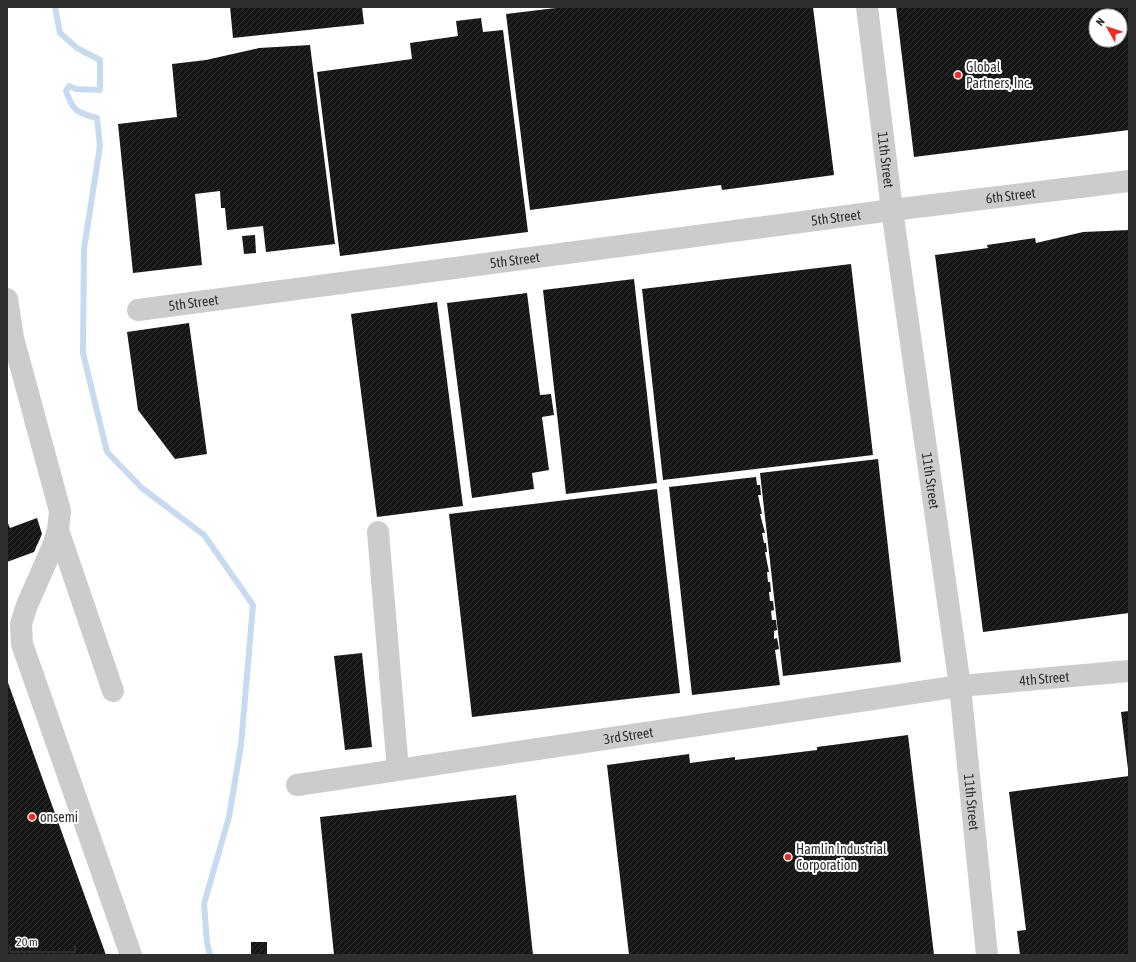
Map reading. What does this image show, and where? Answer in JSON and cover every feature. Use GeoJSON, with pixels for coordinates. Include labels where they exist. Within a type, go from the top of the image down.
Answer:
{"type":"FeatureCollection","features":[{"type":"Feature","properties":{"kind":"lane","name":"11th Street"},"geometry":{"type":"LineString","coordinates":[[867,7],[892,210],[960,686],[987,955]]}},
{"type":"Feature","properties":{"kind":"lane","name":"6th Street"},"geometry":{"type":"LineString","coordinates":[[892,210],[1129,181]]}},
{"type":"Feature","properties":{"kind":"lane","name":"5th Street"},"geometry":{"type":"LineString","coordinates":[[138,310],[892,210]]}},
{"type":"Feature","properties":{"kind":"lane"},"geometry":{"type":"LineString","coordinates":[[7,299],[14,345],[58,505],[58,530],[53,546],[27,605],[21,624],[22,644],[131,955]]}},
{"type":"Feature","properties":{"kind":"lane"},"geometry":{"type":"LineString","coordinates":[[58,530],[114,691]]}},
{"type":"Feature","properties":{"kind":"lane"},"geometry":{"type":"LineString","coordinates":[[378,532],[398,770]]}},
{"type":"Feature","properties":{"kind":"lane","name":"4th Street"},"geometry":{"type":"LineString","coordinates":[[960,686],[1129,671]]}},
{"type":"Feature","properties":{"kind":"lane","name":"3rd Street"},"geometry":{"type":"LineString","coordinates":[[297,785],[960,686]]}},
{"type":"Feature","properties":{"kind":"building"},"geometry":{"type":"Polygon","coordinates":[[[230,7],[362,7],[364,24],[233,38],[230,7]]]}},
{"type":"Feature","properties":{"kind":"building"},"geometry":{"type":"Polygon","coordinates":[[[564,7],[813,7],[834,175],[722,190],[721,185],[530,210],[506,14],[564,7]]]}},
{"type":"Feature","properties":{"kind":"building"},"geometry":{"type":"Polygon","coordinates":[[[896,7],[1129,7],[1129,130],[914,157],[896,7]]]}},
{"type":"Feature","properties":{"kind":"building"},"geometry":{"type":"Polygon","coordinates":[[[481,18],[483,32],[503,30],[528,232],[340,256],[317,72],[412,59],[410,43],[458,36],[456,21],[481,18]]]}},
{"type":"Feature","properties":{"kind":"building"},"geometry":{"type":"Polygon","coordinates":[[[310,45],[335,244],[266,252],[263,226],[227,230],[225,208],[221,208],[220,191],[195,194],[202,265],[133,273],[118,124],[177,117],[172,64],[206,60],[259,48],[310,45]]]}},
{"type":"Feature","properties":{"kind":"building"},"geometry":{"type":"Polygon","coordinates":[[[1129,230],[1129,613],[983,632],[935,255],[988,248],[987,245],[1035,238],[1036,243],[1083,232],[1129,230]]]}},
{"type":"Feature","properties":{"kind":"building"},"geometry":{"type":"Polygon","coordinates":[[[255,235],[256,253],[244,254],[242,236],[255,235]]]}},
{"type":"Feature","properties":{"kind":"building"},"geometry":{"type":"Polygon","coordinates":[[[851,264],[873,455],[663,480],[642,289],[851,264]]]}},
{"type":"Feature","properties":{"kind":"building"},"geometry":{"type":"Polygon","coordinates":[[[634,279],[657,483],[566,494],[543,290],[634,279]]]}},
{"type":"Feature","properties":{"kind":"building"},"geometry":{"type":"Polygon","coordinates":[[[527,293],[540,395],[551,394],[554,415],[542,417],[549,470],[532,473],[534,489],[472,498],[447,303],[527,293]]]}},
{"type":"Feature","properties":{"kind":"building"},"geometry":{"type":"Polygon","coordinates":[[[437,302],[463,506],[377,517],[351,314],[437,302]]]}},
{"type":"Feature","properties":{"kind":"building"},"geometry":{"type":"Polygon","coordinates":[[[189,323],[207,454],[175,459],[138,410],[127,332],[189,323]]]}},
{"type":"Feature","properties":{"kind":"building"},"geometry":{"type":"Polygon","coordinates":[[[878,459],[901,662],[783,676],[760,473],[878,459]]]}},
{"type":"Feature","properties":{"kind":"building"},"geometry":{"type":"Polygon","coordinates":[[[756,477],[757,485],[760,485],[761,495],[758,495],[762,514],[760,514],[765,533],[762,533],[764,543],[766,543],[767,552],[765,552],[769,572],[767,572],[768,582],[770,582],[771,592],[769,592],[770,601],[773,601],[774,610],[771,611],[772,620],[776,620],[777,630],[774,631],[774,639],[777,638],[779,649],[775,650],[780,685],[692,695],[669,487],[756,477]]]}},
{"type":"Feature","properties":{"kind":"building"},"geometry":{"type":"Polygon","coordinates":[[[657,489],[680,693],[472,717],[449,514],[657,489]]]}},
{"type":"Feature","properties":{"kind":"building"},"geometry":{"type":"Polygon","coordinates":[[[37,518],[42,534],[34,552],[7,562],[7,521],[10,528],[37,518]]]}},
{"type":"Feature","properties":{"kind":"building"},"geometry":{"type":"Polygon","coordinates":[[[362,653],[372,747],[345,750],[334,656],[362,653]]]}},
{"type":"Feature","properties":{"kind":"building","name":"onsemi"},"geometry":{"type":"Polygon","coordinates":[[[7,680],[106,955],[7,955],[7,680]]]}},
{"type":"Feature","properties":{"kind":"building"},"geometry":{"type":"Polygon","coordinates":[[[1129,711],[1129,769],[1128,769],[1121,712],[1129,711]]]}},
{"type":"Feature","properties":{"kind":"building"},"geometry":{"type":"Polygon","coordinates":[[[908,735],[934,955],[629,955],[607,765],[689,754],[690,763],[735,757],[735,760],[817,750],[817,747],[908,735]]]}},
{"type":"Feature","properties":{"kind":"building"},"geometry":{"type":"Polygon","coordinates":[[[1129,776],[1129,955],[1020,955],[1017,931],[1026,930],[1009,792],[1129,776]]]}},
{"type":"Feature","properties":{"kind":"building"},"geometry":{"type":"Polygon","coordinates":[[[516,795],[533,955],[334,955],[320,817],[516,795]]]}},
{"type":"Feature","properties":{"kind":"building"},"geometry":{"type":"Polygon","coordinates":[[[251,942],[267,942],[267,955],[251,955],[251,942]]]}},
{"type":"Feature","properties":{"kind":"waterway"},"geometry":{"type":"LineString","coordinates":[[55,7],[60,33],[77,48],[100,60],[100,90],[76,89],[69,86],[66,91],[71,103],[80,113],[97,118],[100,146],[84,249],[83,353],[107,452],[142,488],[204,535],[253,605],[241,745],[229,817],[204,904],[207,943],[210,955]]}},
{"type":"Feature","properties":{"kind":"place","name":"Global Partners, Inc."},"geometry":{"type":"Point","coordinates":[958,75]}},
{"type":"Feature","properties":{"kind":"place","name":"onsemi"},"geometry":{"type":"Point","coordinates":[32,817]}},
{"type":"Feature","properties":{"kind":"place","name":"Hamlin Industrial Corporation"},"geometry":{"type":"Point","coordinates":[788,857]}}]}
